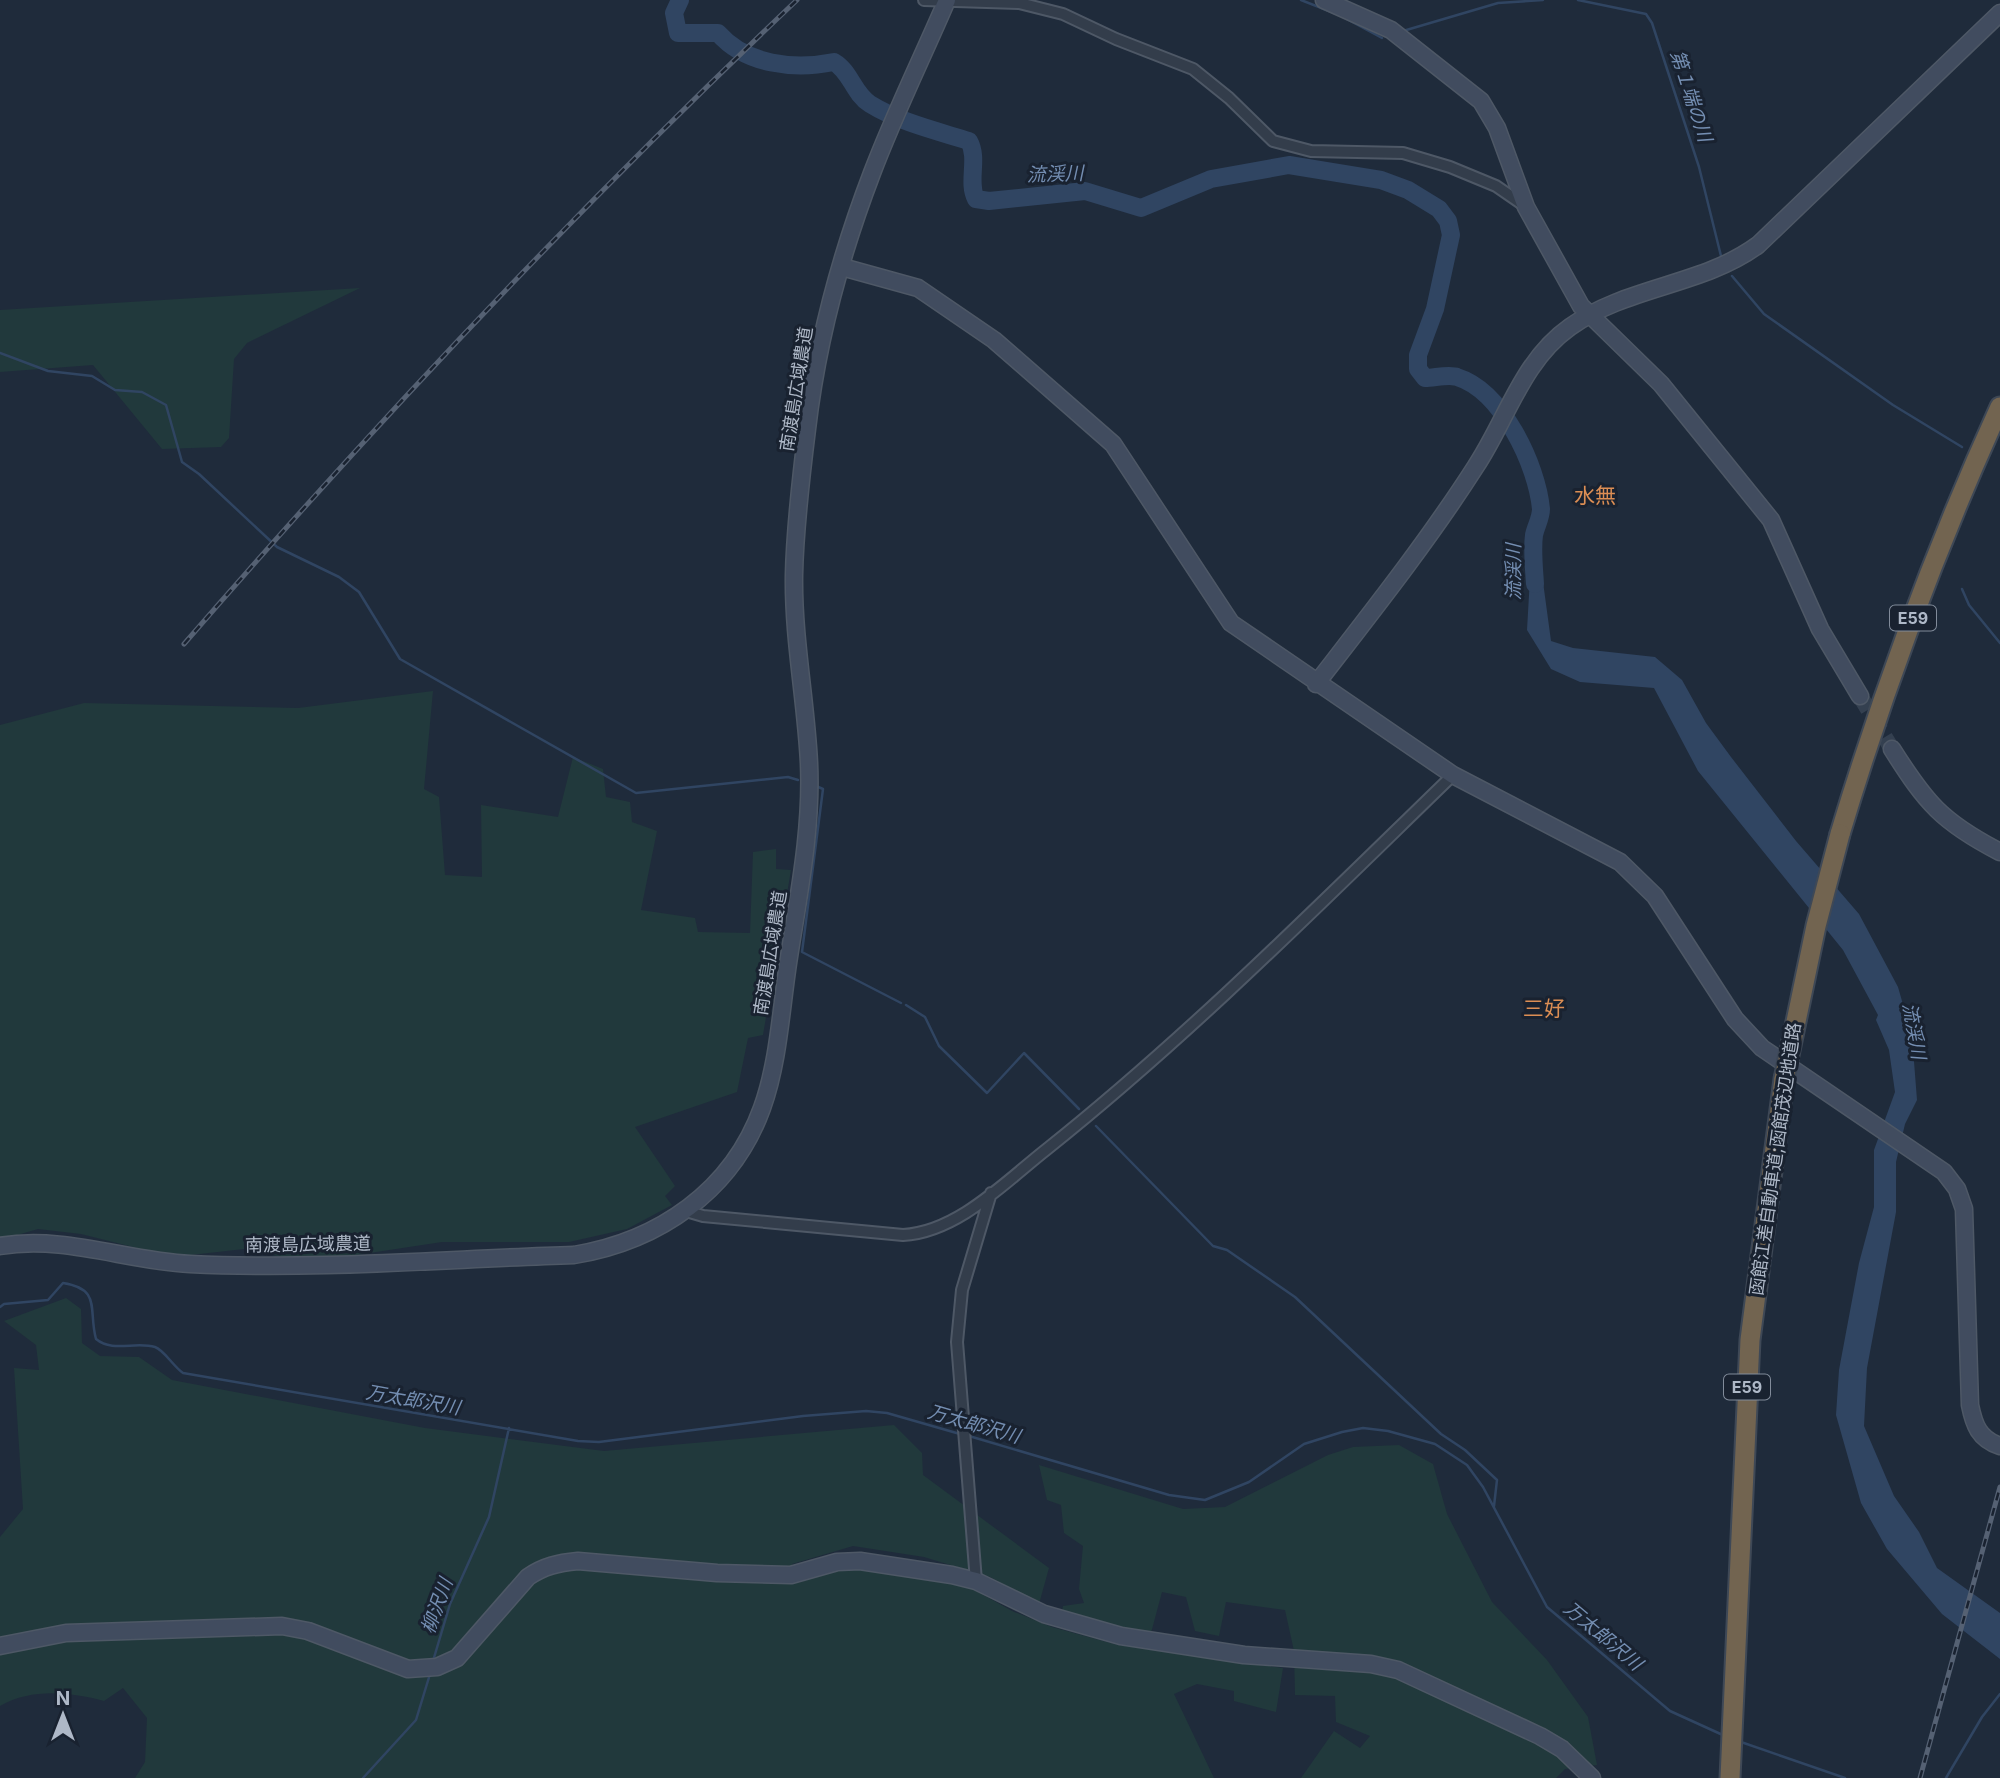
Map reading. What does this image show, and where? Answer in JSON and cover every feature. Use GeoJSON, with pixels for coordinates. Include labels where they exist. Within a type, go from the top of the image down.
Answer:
{"type":"FeatureCollection","features":[{"type":"Feature","properties":{"kind":"highway","name":"函館江差自動車道;函館茂辺地道路"},"geometry":{"type":"LineString","coordinates":[[1730,1772],[1750,1340],[1762,1225],[1784,1079],[1816,926],[1840,834],[1888,681],[1964,487],[2000,407]]}},
{"type":"Feature","properties":{"kind":"street"},"geometry":{"type":"LineString","coordinates":[[924,0],[1019,4],[1063,14],[1116,39],[1193,69],[1229,98],[1273,141],[1311,150],[1403,153],[1450,167],[1496,186],[1527,207]]}},
{"type":"Feature","properties":{"kind":"street"},"geometry":{"type":"LineString","coordinates":[[1324,0],[1391,30],[1481,102],[1497,128],[1527,207],[1581,306],[1661,384],[1771,520],[1820,629],[1860,696]]}},
{"type":"Feature","properties":{"kind":"street","name":"南渡島広域農道"},"geometry":{"type":"LineString","coordinates":[[0,1246],[38,1244],[72,1247],[188,1264],[281,1265],[574,1255],[604,1250],[634,1240],[687,1211],[722,1177],[752,1132],[763,1107],[775,1057],[801,884],[810,794],[796,628],[796,540],[814,377],[842,267],[873,171],[946,1]]}},
{"type":"Feature","properties":{"kind":"street"},"geometry":{"type":"LineString","coordinates":[[1316,684],[1487,449],[1542,351],[1570,327],[1601,308],[1732,262],[1758,245],[2000,13]]}},
{"type":"Feature","properties":{"kind":"street"},"geometry":{"type":"LineString","coordinates":[[842,267],[918,288],[994,340],[1113,444],[1223,614],[1243,633],[1453,775],[1620,862],[1656,896],[1735,1019],[1750,1037],[1794,1072],[1850,1107],[1952,1181],[1963,1203],[1969,1405],[1977,1430],[1990,1442],[2000,1446]]}},
{"type":"Feature","properties":{"kind":"street"},"geometry":{"type":"LineString","coordinates":[[1892,749],[1922,796],[1941,816],[2000,852]]}},
{"type":"Feature","properties":{"kind":"street"},"geometry":{"type":"LineString","coordinates":[[687,1211],[703,1216],[914,1234],[943,1224],[991,1193],[1117,1092],[1208,1012],[1453,775]]}},
{"type":"Feature","properties":{"kind":"street"},"geometry":{"type":"LineString","coordinates":[[976,1581],[957,1342],[958,1312],[991,1193]]}},
{"type":"Feature","properties":{"kind":"street"},"geometry":{"type":"LineString","coordinates":[[0,1646],[66,1633],[282,1626],[308,1631],[408,1669],[425,1669],[457,1658],[528,1577],[542,1568],[558,1563],[578,1561],[716,1573],[791,1575],[837,1562],[860,1561],[976,1581],[1044,1614],[1121,1636],[1244,1655],[1371,1664],[1398,1670],[1540,1736],[1562,1749],[1592,1778]]}},
{"type":"Feature","properties":{"kind":"green space"},"geometry":{"type":"Polygon","coordinates":[[[360,288],[247,343],[234,359],[229,438],[221,447],[162,449],[93,365],[0,372],[0,310],[360,288]]]}},
{"type":"Feature","properties":{"kind":"green space"},"geometry":{"type":"Polygon","coordinates":[[[433,691],[424,789],[439,797],[445,875],[482,877],[481,805],[558,817],[573,757],[603,769],[606,797],[630,802],[632,822],[657,831],[641,910],[695,918],[698,932],[750,933],[753,852],[776,849],[776,869],[791,870],[763,1035],[748,1038],[737,1092],[635,1127],[675,1186],[665,1196],[672,1205],[627,1229],[569,1242],[442,1242],[330,1259],[292,1259],[244,1249],[173,1257],[81,1234],[38,1229],[0,1240],[0,725],[84,703],[298,708],[433,691]]]}},
{"type":"Feature","properties":{"kind":"green space"},"geometry":{"type":"Polygon","coordinates":[[[66,1298],[81,1309],[82,1343],[100,1356],[139,1357],[172,1380],[425,1428],[604,1451],[894,1425],[922,1453],[923,1475],[1049,1568],[1039,1604],[990,1577],[924,1557],[853,1546],[792,1564],[798,1583],[829,1572],[856,1569],[964,1584],[1012,1611],[1052,1627],[1118,1645],[1283,1668],[1276,1712],[1234,1701],[1234,1691],[1197,1684],[1174,1694],[1214,1778],[135,1778],[145,1762],[147,1718],[123,1688],[104,1701],[51,1693],[25,1696],[0,1706],[0,1537],[23,1509],[14,1368],[39,1370],[36,1345],[4,1321],[66,1298]]]}},
{"type":"Feature","properties":{"kind":"green space"},"geometry":{"type":"Polygon","coordinates":[[[1399,1445],[1433,1464],[1447,1514],[1492,1602],[1547,1660],[1588,1717],[1597,1765],[1565,1769],[1556,1778],[1301,1778],[1334,1731],[1360,1748],[1370,1736],[1336,1722],[1335,1696],[1295,1695],[1294,1651],[1285,1610],[1226,1602],[1219,1636],[1195,1631],[1186,1597],[1162,1592],[1151,1633],[1091,1622],[1062,1612],[1063,1606],[1084,1603],[1079,1589],[1083,1546],[1064,1533],[1061,1505],[1047,1500],[1039,1465],[1183,1509],[1225,1507],[1328,1455],[1353,1447],[1399,1445]]]}},
{"type":"Feature","properties":{"kind":"water"},"geometry":{"type":"Polygon","coordinates":[[[1531,560],[1541,567],[1551,641],[1573,648],[1655,657],[1682,680],[1706,723],[1731,757],[1796,841],[1859,914],[1898,987],[1912,1036],[1917,1100],[1905,1124],[1896,1162],[1896,1212],[1867,1368],[1864,1426],[1894,1496],[1919,1532],[1937,1568],[2000,1613],[2000,1659],[1942,1614],[1887,1549],[1861,1503],[1836,1415],[1839,1370],[1859,1263],[1874,1207],[1874,1150],[1895,1092],[1889,1050],[1876,1020],[1878,1015],[1843,950],[1698,771],[1654,688],[1580,682],[1551,669],[1527,630],[1531,560]]]}},
{"type":"Feature","properties":{"kind":"waterway","name":"流渓川"},"geometry":{"type":"LineString","coordinates":[[680,0],[674,13],[678,33],[718,33],[742,52],[787,65],[834,62],[870,104],[906,121],[969,141],[973,155],[976,199],[989,201],[1085,191],[1141,208],[1211,179],[1289,165],[1381,180],[1408,190],[1439,209],[1448,221],[1451,235],[1435,309],[1418,355],[1418,369],[1425,378],[1457,377],[1489,397],[1502,413],[1525,452],[1533,472],[1541,509],[1533,541],[1535,584]]}},
{"type":"Feature","properties":{"kind":"waterway","name":"第１端の川"},"geometry":{"type":"LineString","coordinates":[[1301,0],[1334,13]]}},
{"type":"Feature","properties":{"kind":"waterway","name":"第１端の川"},"geometry":{"type":"LineString","coordinates":[[1403,31],[1498,3],[1543,0]]}},
{"type":"Feature","properties":{"kind":"waterway","name":"第１端の川"},"geometry":{"type":"LineString","coordinates":[[1578,0],[1646,14],[1652,23],[1699,167],[1721,256]]}},
{"type":"Feature","properties":{"kind":"waterway","name":"第１端の川"},"geometry":{"type":"LineString","coordinates":[[1343,17],[1382,38]]}},
{"type":"Feature","properties":{"kind":"waterway","name":"第１端の川"},"geometry":{"type":"LineString","coordinates":[[1732,276],[1764,314],[1893,405],[1962,447]]}},
{"type":"Feature","properties":{"kind":"waterway"},"geometry":{"type":"LineString","coordinates":[[0,353],[48,371],[92,376],[115,390],[142,392],[166,405],[182,462],[199,474],[277,547],[339,577],[359,592],[400,659],[636,793],[788,777],[798,780]]}},
{"type":"Feature","properties":{"kind":"waterway","name":"第１端の川"},"geometry":{"type":"LineString","coordinates":[[1962,589],[1969,605],[2000,643]]}},
{"type":"Feature","properties":{"kind":"waterway"},"geometry":{"type":"LineString","coordinates":[[816,786],[823,789],[802,952],[901,1003]]}},
{"type":"Feature","properties":{"kind":"waterway"},"geometry":{"type":"LineString","coordinates":[[906,1005],[925,1017],[939,1046],[987,1093],[1024,1053],[1079,1109]]}},
{"type":"Feature","properties":{"kind":"waterway"},"geometry":{"type":"LineString","coordinates":[[1096,1126],[1213,1246],[1227,1250],[1295,1297],[1441,1434],[1465,1450],[1497,1480],[1494,1506]]}},
{"type":"Feature","properties":{"kind":"waterway","name":"万太郎沢川"},"geometry":{"type":"LineString","coordinates":[[0,1307],[4,1304],[48,1300],[63,1283],[83,1290],[88,1296],[96,1339],[117,1346],[155,1347],[183,1373],[578,1441],[599,1442],[803,1416],[866,1411],[887,1413],[960,1434]]}},
{"type":"Feature","properties":{"kind":"waterway","name":"柳沢川"},"geometry":{"type":"LineString","coordinates":[[433,1661],[450,1604],[489,1517],[509,1428]]}},
{"type":"Feature","properties":{"kind":"waterway","name":"万太郎沢川"},"geometry":{"type":"LineString","coordinates":[[969,1436],[1169,1495],[1205,1500],[1249,1482],[1304,1444],[1342,1432],[1363,1428],[1388,1431],[1435,1444],[1467,1465],[1483,1487],[1547,1607],[1670,1711],[1725,1736]]}},
{"type":"Feature","properties":{"kind":"waterway","name":"柳沢川"},"geometry":{"type":"LineString","coordinates":[[363,1778],[416,1720],[430,1674]]}},
{"type":"Feature","properties":{"kind":"waterway","name":"万太郎沢川"},"geometry":{"type":"LineString","coordinates":[[1946,1778],[1982,1717],[2000,1694]]}},
{"type":"Feature","properties":{"kind":"waterway","name":"万太郎沢川"},"geometry":{"type":"LineString","coordinates":[[1741,1742],[1845,1778]]}},
{"type":"Feature","properties":{"kind":"tunnel"},"geometry":{"type":"LineString","coordinates":[[1860,696],[1892,749]]}},
{"type":"Feature","properties":{"kind":"railway"},"geometry":{"type":"LineString","coordinates":[[184,644],[331,478],[483,314],[638,155],[797,0]]}},
{"type":"Feature","properties":{"kind":"railway"},"geometry":{"type":"LineString","coordinates":[[1920,1778],[2000,1487]]}},
{"type":"Feature","properties":{"kind":"district","name":"水無"},"geometry":{"type":"Point","coordinates":[1595,495]}},
{"type":"Feature","properties":{"kind":"district","name":"三好"},"geometry":{"type":"Point","coordinates":[1544,1008]}}]}
